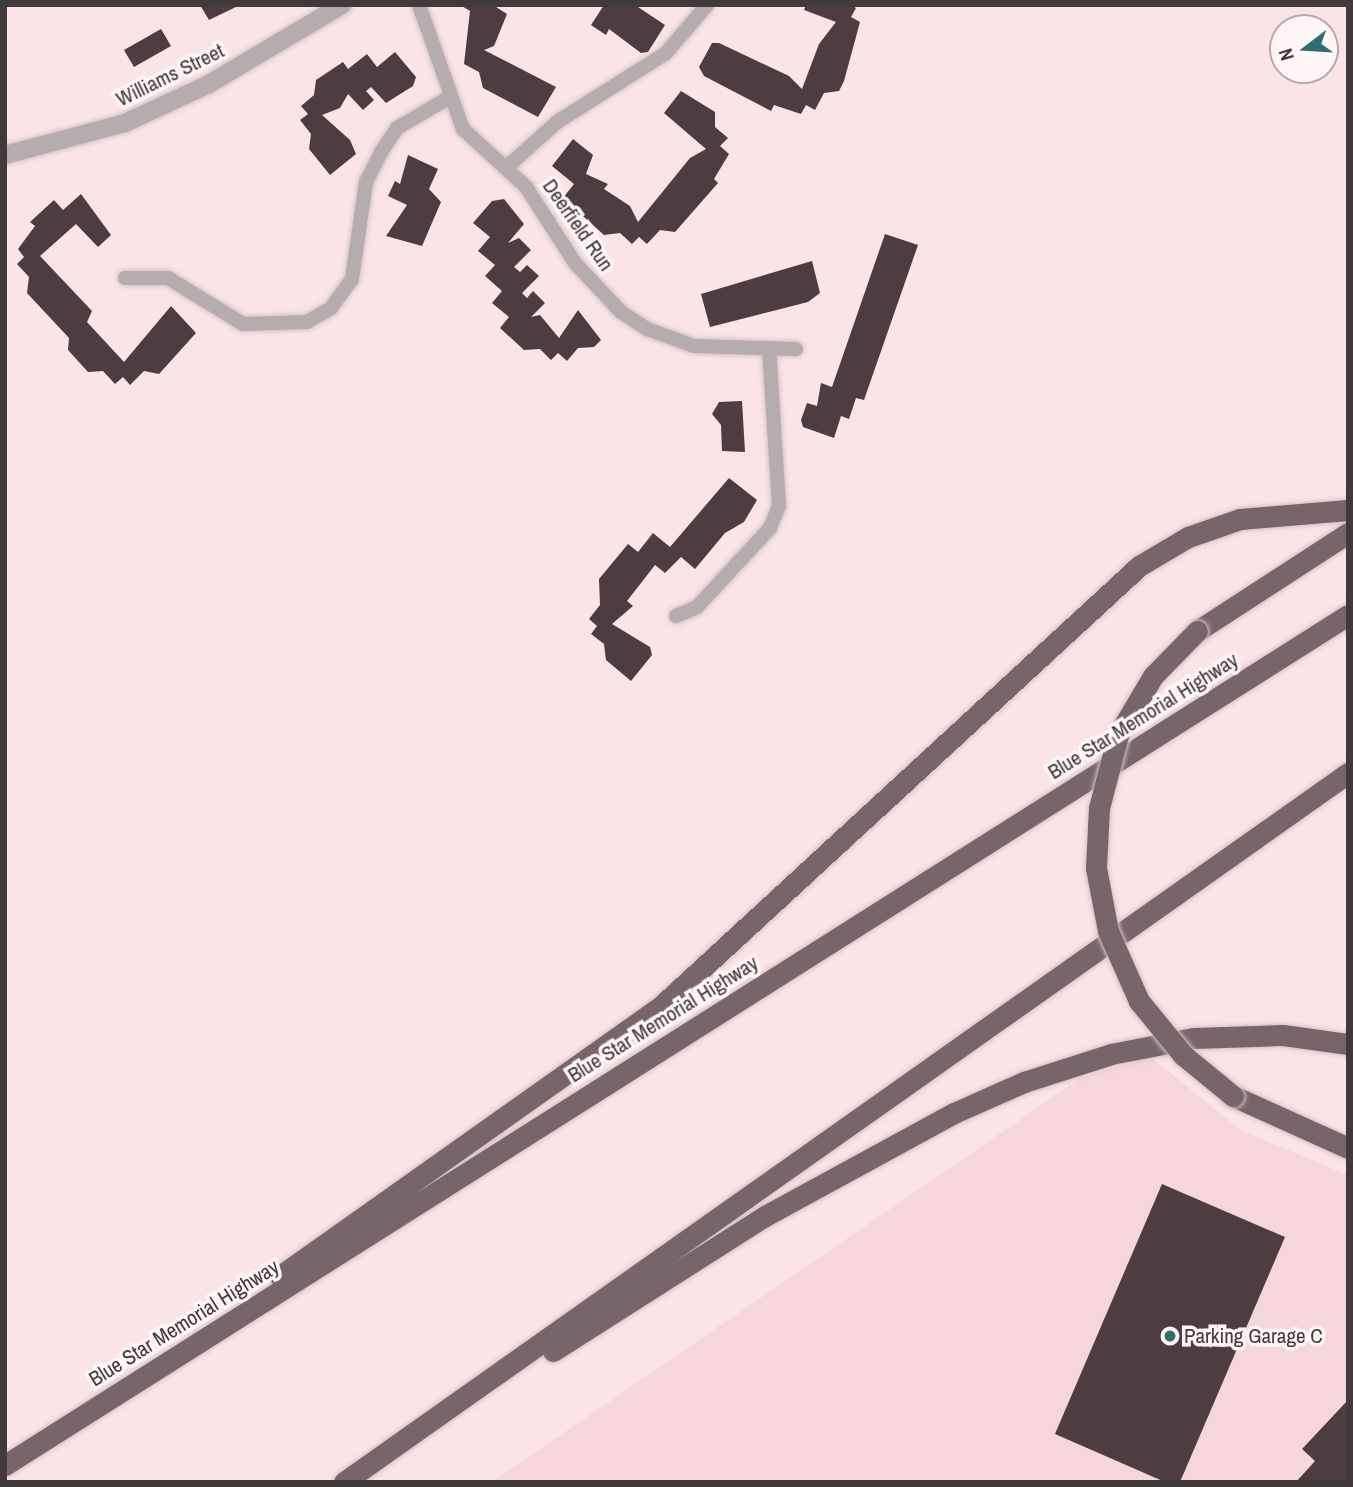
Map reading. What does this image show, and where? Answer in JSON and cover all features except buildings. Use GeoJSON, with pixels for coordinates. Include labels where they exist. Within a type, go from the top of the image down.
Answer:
{"type":"FeatureCollection","features":[{"type":"Feature","properties":{"kind":"highway"},"geometry":{"type":"LineString","coordinates":[[97,1407],[660,1007],[1126,575],[1201,531],[1293,510],[1348,510]]}},
{"type":"Feature","properties":{"kind":"highway"},"geometry":{"type":"LineString","coordinates":[[1348,533],[1197,631],[1153,676],[1118,735],[1099,808],[1096,869],[1108,931],[1139,1000],[1183,1055],[1233,1096],[1348,1148]]}},
{"type":"Feature","properties":{"kind":"highway","name":"Blue Star Memorial Highway"},"geometry":{"type":"LineString","coordinates":[[5,1465],[1348,615]]}},
{"type":"Feature","properties":{"kind":"highway"},"geometry":{"type":"LineString","coordinates":[[346,1482],[1348,773]]}},
{"type":"Feature","properties":{"kind":"highway"},"geometry":{"type":"LineString","coordinates":[[346,1482],[754,1222],[1001,1091],[1088,1060],[1194,1038],[1270,1034],[1348,1044]]}},
{"type":"Feature","properties":{"kind":"street","name":"Williams Street"},"geometry":{"type":"LineString","coordinates":[[5,155],[125,123],[209,84],[342,5]]}},
{"type":"Feature","properties":{"kind":"street","name":"Deerfield Run"},"geometry":{"type":"LineString","coordinates":[[419,5],[450,97],[475,144],[508,166],[596,287],[647,329],[694,346],[796,349]]}},
{"type":"Feature","properties":{"kind":"street"},"geometry":{"type":"LineString","coordinates":[[508,166],[557,122],[666,53],[707,5]]}},
{"type":"Feature","properties":{"kind":"street"},"geometry":{"type":"LineString","coordinates":[[125,278],[168,278],[243,324],[307,322],[331,308],[352,279],[366,182],[381,152],[397,128],[450,97]]}},
{"type":"Feature","properties":{"kind":"street"},"geometry":{"type":"LineString","coordinates":[[676,616],[697,607],[770,528],[779,506],[769,349]]}},
{"type":"Feature","properties":{"kind":"shaded area"},"geometry":{"type":"Polygon","coordinates":[[[1151,1057],[1240,1130],[1348,1175],[1348,1482],[492,1482],[1081,1078],[1151,1057]]]}},
{"type":"Feature","properties":{"kind":"place","name":"Parking Garage C"},"geometry":{"type":"Point","coordinates":[1170,1336]}}]}
